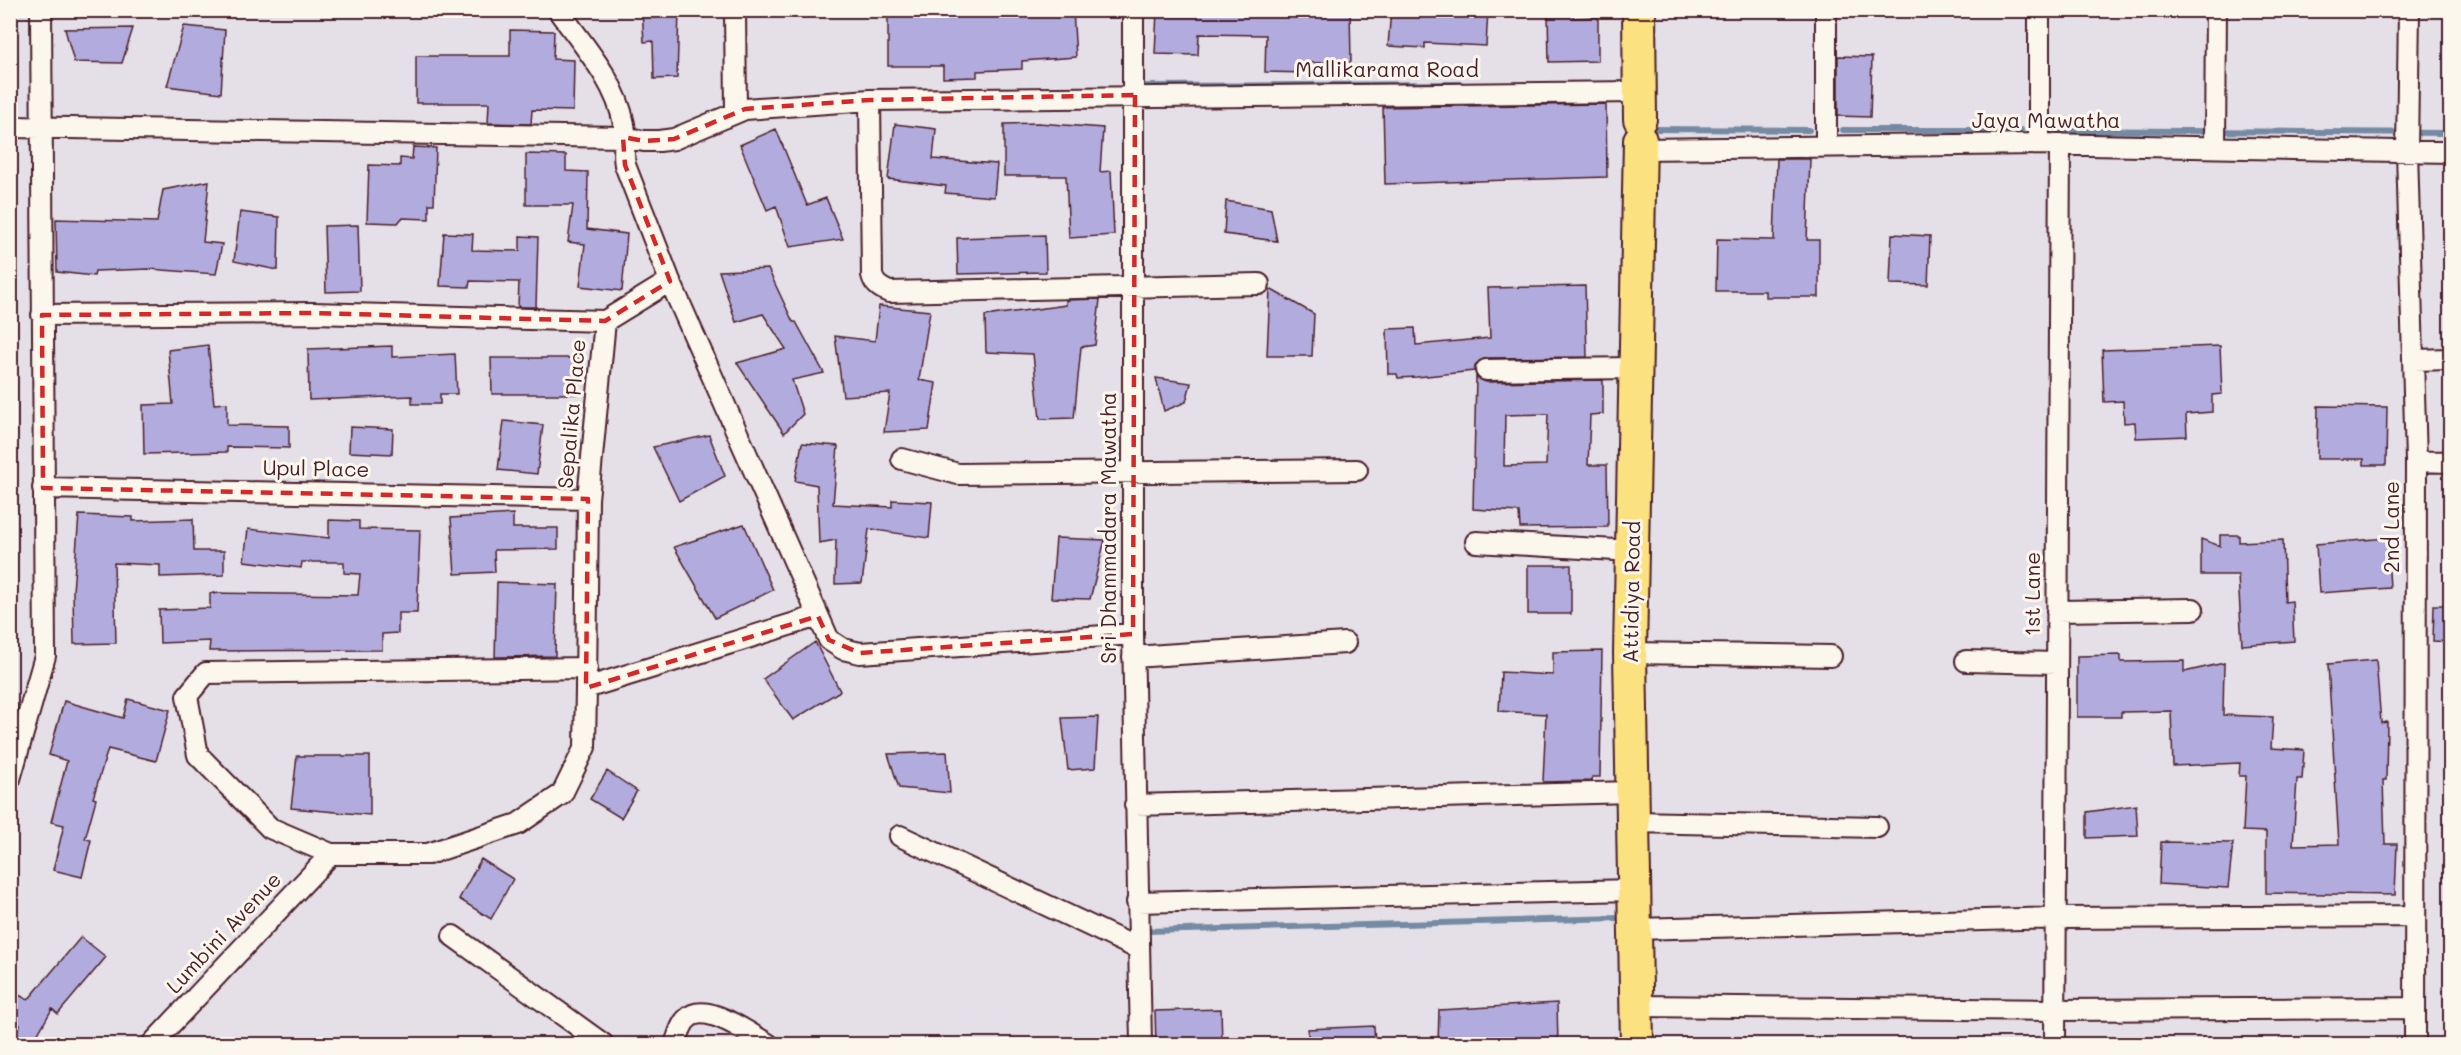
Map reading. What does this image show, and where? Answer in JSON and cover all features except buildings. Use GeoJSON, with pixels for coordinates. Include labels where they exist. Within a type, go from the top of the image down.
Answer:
{"type":"FeatureCollection","features":[{"type":"Feature","properties":{"kind":"main road","name":"Attidiya Road"},"geometry":{"type":"LineString","coordinates":[[1637,1044],[1630,653],[1640,125],[1639,10]]}},
{"type":"Feature","properties":{"kind":"street"},"geometry":{"type":"LineString","coordinates":[[10,779],[45,656],[40,10]]}},
{"type":"Feature","properties":{"kind":"street"},"geometry":{"type":"LineString","coordinates":[[558,10],[606,77],[625,125],[623,137],[625,165],[670,281],[830,640],[843,650],[860,653],[1133,634]]}},
{"type":"Feature","properties":{"kind":"street"},"geometry":{"type":"LineString","coordinates":[[735,10],[736,111]]}},
{"type":"Feature","properties":{"kind":"street","name":"Sri Dhammadara Mawatha"},"geometry":{"type":"LineString","coordinates":[[1133,10],[1135,95],[1132,285],[1133,657],[1141,1044]]}},
{"type":"Feature","properties":{"kind":"street"},"geometry":{"type":"LineString","coordinates":[[1826,10],[1826,146]]}},
{"type":"Feature","properties":{"kind":"street"},"geometry":{"type":"LineString","coordinates":[[2039,10],[2039,144]]}},
{"type":"Feature","properties":{"kind":"street"},"geometry":{"type":"LineString","coordinates":[[2215,147],[2216,10]]}},
{"type":"Feature","properties":{"kind":"street","name":"2nd Lane"},"geometry":{"type":"LineString","coordinates":[[2409,10],[2407,151],[2416,461],[2415,1044]]}},
{"type":"Feature","properties":{"kind":"street","name":"Mallikarama Road"},"geometry":{"type":"LineString","coordinates":[[10,126],[623,137],[644,141],[674,139],[736,111],[870,100],[1135,95],[1640,125]]}},
{"type":"Feature","properties":{"kind":"street"},"geometry":{"type":"LineString","coordinates":[[870,100],[872,275],[877,285],[889,292],[1259,284]]}},
{"type":"Feature","properties":{"kind":"street","name":"Jaya Mawatha"},"geometry":{"type":"LineString","coordinates":[[1640,125],[1826,146],[2060,144],[2451,152]]}},
{"type":"Feature","properties":{"kind":"street","name":"1st Lane"},"geometry":{"type":"LineString","coordinates":[[2055,1044],[2060,144]]}},
{"type":"Feature","properties":{"kind":"street"},"geometry":{"type":"LineString","coordinates":[[605,321],[670,281]]}},
{"type":"Feature","properties":{"kind":"street","name":"Sepalika Place"},"geometry":{"type":"LineString","coordinates":[[42,315],[313,313],[605,321],[588,499],[585,747],[562,794],[518,824],[428,854],[331,854]]}},
{"type":"Feature","properties":{"kind":"street"},"geometry":{"type":"LineString","coordinates":[[2414,360],[2451,359]]}},
{"type":"Feature","properties":{"kind":"street"},"geometry":{"type":"LineString","coordinates":[[1486,370],[1635,368]]}},
{"type":"Feature","properties":{"kind":"street"},"geometry":{"type":"LineString","coordinates":[[902,459],[958,474],[1357,470]]}},
{"type":"Feature","properties":{"kind":"street"},"geometry":{"type":"LineString","coordinates":[[2416,461],[2451,462]]}},
{"type":"Feature","properties":{"kind":"street","name":"Upul Place"},"geometry":{"type":"LineString","coordinates":[[43,488],[588,499]]}},
{"type":"Feature","properties":{"kind":"street"},"geometry":{"type":"LineString","coordinates":[[1476,542],[1633,550]]}},
{"type":"Feature","properties":{"kind":"street"},"geometry":{"type":"LineString","coordinates":[[2057,611],[2193,609]]}},
{"type":"Feature","properties":{"kind":"street"},"geometry":{"type":"LineString","coordinates":[[586,688],[818,616]]}},
{"type":"Feature","properties":{"kind":"street"},"geometry":{"type":"LineString","coordinates":[[1133,657],[1345,643]]}},
{"type":"Feature","properties":{"kind":"street"},"geometry":{"type":"LineString","coordinates":[[1630,653],[1831,656]]}},
{"type":"Feature","properties":{"kind":"street"},"geometry":{"type":"LineString","coordinates":[[1966,661],[2057,663]]}},
{"type":"Feature","properties":{"kind":"street"},"geometry":{"type":"LineString","coordinates":[[331,854],[270,828],[198,755],[187,696],[206,673],[587,668]]}},
{"type":"Feature","properties":{"kind":"street"},"geometry":{"type":"LineString","coordinates":[[1135,805],[1632,807],[1877,827]]}},
{"type":"Feature","properties":{"kind":"street"},"geometry":{"type":"LineString","coordinates":[[900,836],[1139,949]]}},
{"type":"Feature","properties":{"kind":"street","name":"Lumbini Avenue"},"geometry":{"type":"LineString","coordinates":[[152,1044],[331,854]]}},
{"type":"Feature","properties":{"kind":"street"},"geometry":{"type":"LineString","coordinates":[[1137,902],[1634,890]]}},
{"type":"Feature","properties":{"kind":"street"},"geometry":{"type":"LineString","coordinates":[[1635,928],[2056,918],[2415,916]]}},
{"type":"Feature","properties":{"kind":"street"},"geometry":{"type":"LineString","coordinates":[[453,936],[603,1044]]}},
{"type":"Feature","properties":{"kind":"street"},"geometry":{"type":"LineString","coordinates":[[1637,1006],[2056,1010],[2415,1008]]}},
{"type":"Feature","properties":{"kind":"street"},"geometry":{"type":"LineString","coordinates":[[675,1044],[686,1019],[696,1013],[707,1011],[768,1044]]}},
{"type":"Feature","properties":{"kind":"highlighted area"},"geometry":{"type":"Polygon","coordinates":[[[1135,95],[1133,634],[860,653],[829,640],[818,616],[586,688],[588,499],[43,488],[42,315],[313,313],[605,321],[670,281],[625,165],[623,137],[644,141],[674,139],[745,109],[870,100],[1135,95]]]}},
{"type":"Feature","properties":{"kind":"waterway"},"geometry":{"type":"LineString","coordinates":[[1146,86],[1461,84]]}},
{"type":"Feature","properties":{"kind":"waterway"},"geometry":{"type":"LineString","coordinates":[[1645,129],[1809,130]]}},
{"type":"Feature","properties":{"kind":"waterway"},"geometry":{"type":"LineString","coordinates":[[1843,130],[2021,130]]}},
{"type":"Feature","properties":{"kind":"waterway"},"geometry":{"type":"LineString","coordinates":[[2043,130],[2450,133]]}},
{"type":"Feature","properties":{"kind":"waterway"},"geometry":{"type":"LineString","coordinates":[[1147,931],[1621,918]]}}]}
